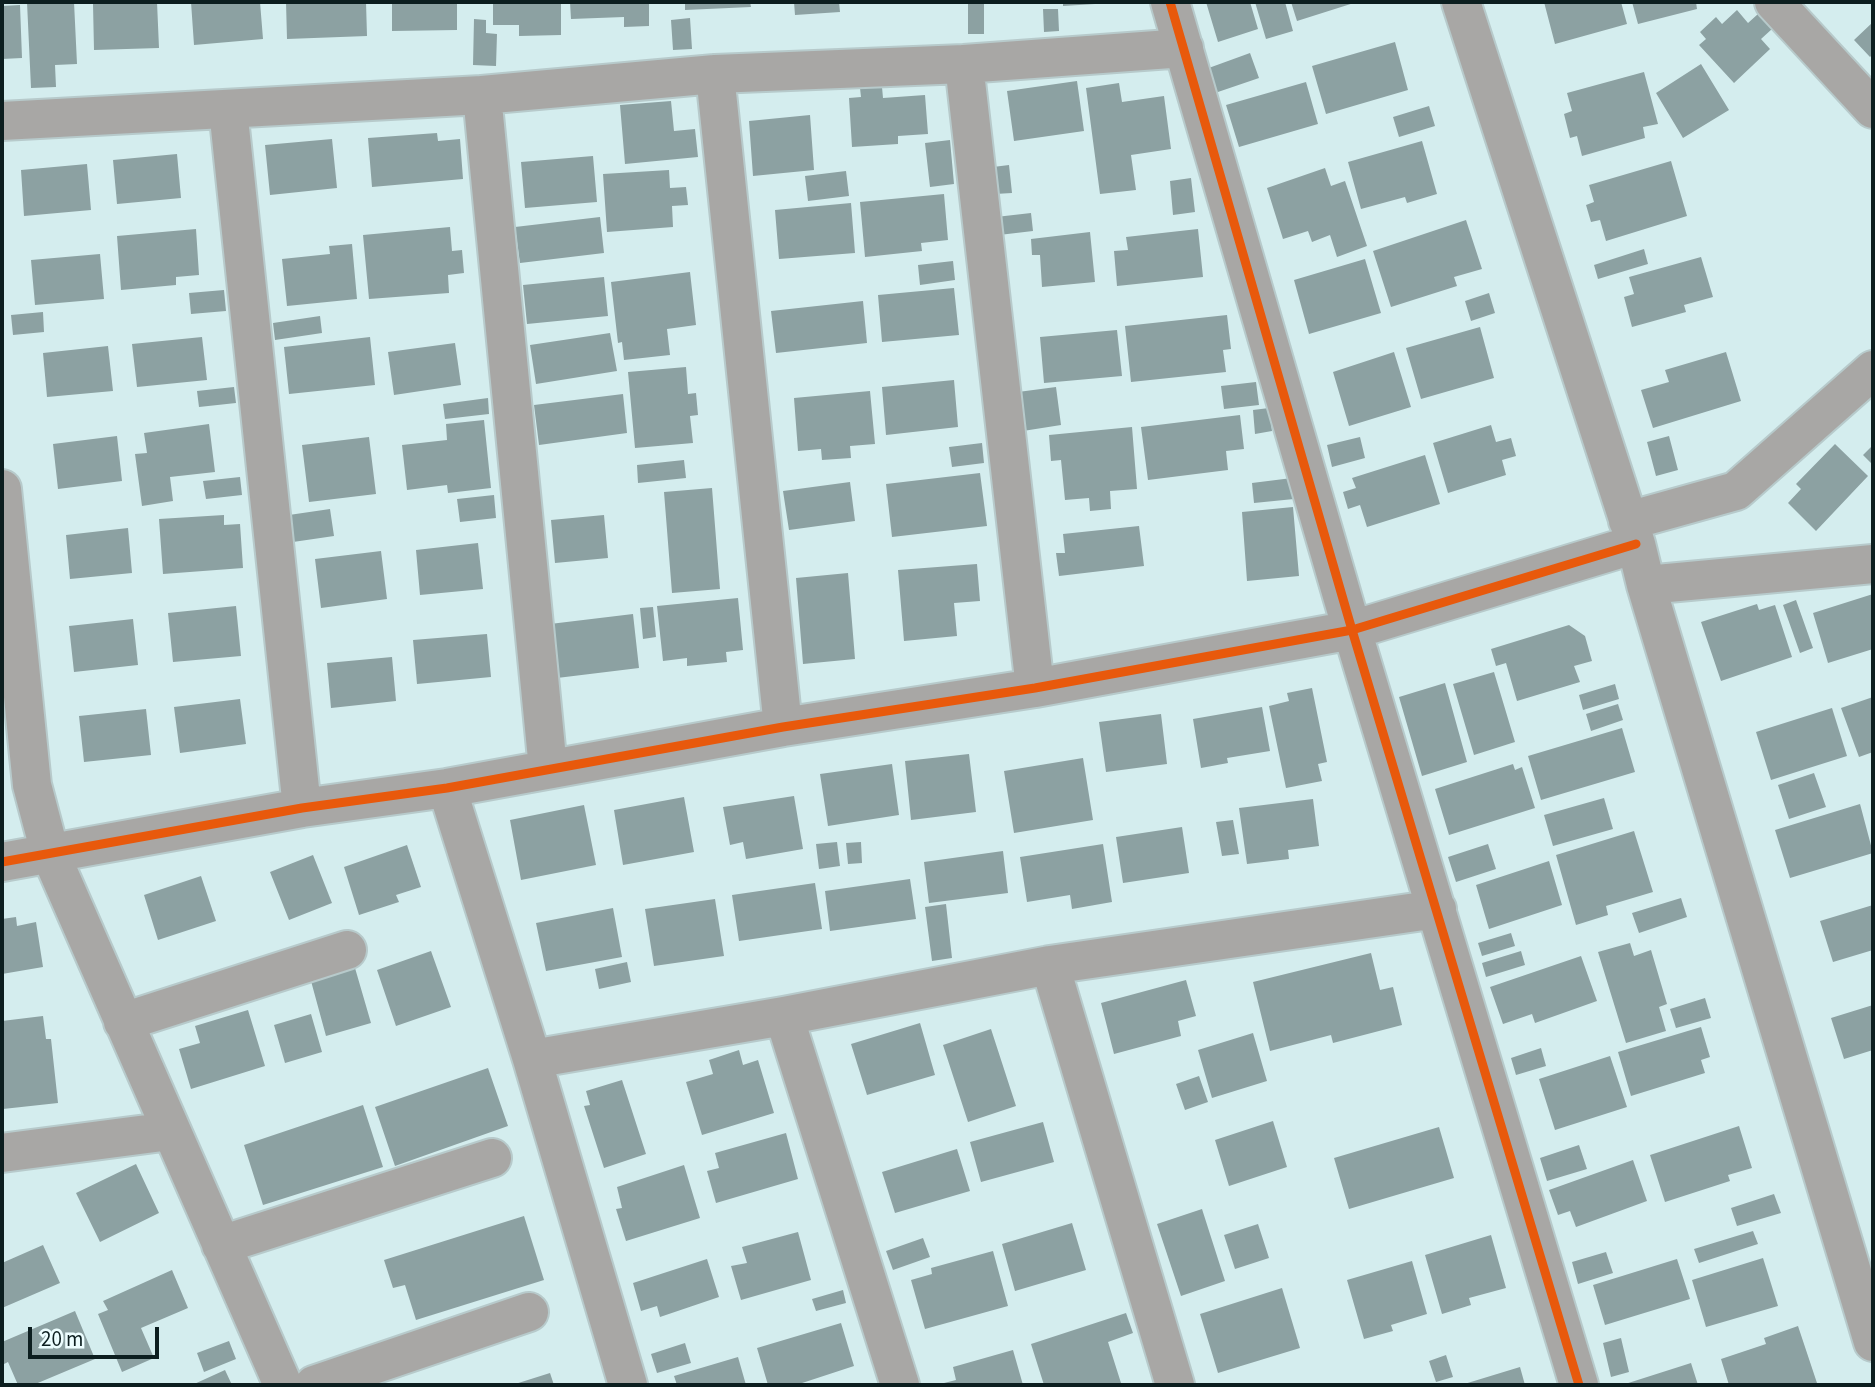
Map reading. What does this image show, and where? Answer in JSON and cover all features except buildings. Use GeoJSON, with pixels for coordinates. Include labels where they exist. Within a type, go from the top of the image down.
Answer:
{"type":"FeatureCollection","features":[{"type":"Feature","properties":{"kind":"street"},"geometry":{"type":"LineString","coordinates":[[1170,2],[1352,630],[1579,1385]]}},
{"type":"Feature","properties":{"kind":"street"},"geometry":{"type":"LineString","coordinates":[[1461,2],[1632,533],[1873,1342]]}},
{"type":"Feature","properties":{"kind":"street"},"geometry":{"type":"LineString","coordinates":[[1774,2],[1873,109]]}},
{"type":"Feature","properties":{"kind":"street"},"geometry":{"type":"LineString","coordinates":[[2,121],[482,95],[715,74],[964,64],[1184,48]]}},
{"type":"Feature","properties":{"kind":"street"},"geometry":{"type":"LineString","coordinates":[[964,64],[1035,688]]}},
{"type":"Feature","properties":{"kind":"street"},"geometry":{"type":"LineString","coordinates":[[715,74],[783,727]]}},
{"type":"Feature","properties":{"kind":"street"},"geometry":{"type":"LineString","coordinates":[[482,95],[548,769]]}},
{"type":"Feature","properties":{"kind":"street"},"geometry":{"type":"LineString","coordinates":[[228,108],[302,808]]}},
{"type":"Feature","properties":{"kind":"street"},"geometry":{"type":"LineString","coordinates":[[2,862],[302,808],[447,788],[783,727],[1035,688],[1352,630],[1632,533],[1736,491],[1873,370]]}},
{"type":"Feature","properties":{"kind":"street"},"geometry":{"type":"LineString","coordinates":[[3,504],[32,785],[50,853],[283,1385]]}},
{"type":"Feature","properties":{"kind":"street"},"geometry":{"type":"LineString","coordinates":[[1646,584],[1873,564]]}},
{"type":"Feature","properties":{"kind":"street"},"geometry":{"type":"LineString","coordinates":[[447,788],[532,1059],[628,1385]]}},
{"type":"Feature","properties":{"kind":"street"},"geometry":{"type":"LineString","coordinates":[[532,1059],[785,1016],[1050,965],[1437,909]]}},
{"type":"Feature","properties":{"kind":"street"},"geometry":{"type":"LineString","coordinates":[[123,1022],[346,950]]}},
{"type":"Feature","properties":{"kind":"street"},"geometry":{"type":"LineString","coordinates":[[1050,965],[1175,1385]]}},
{"type":"Feature","properties":{"kind":"street"},"geometry":{"type":"LineString","coordinates":[[785,1016],[901,1385]]}},
{"type":"Feature","properties":{"kind":"street"},"geometry":{"type":"LineString","coordinates":[[2,1153],[170,1131]]}},
{"type":"Feature","properties":{"kind":"street"},"geometry":{"type":"LineString","coordinates":[[221,1245],[492,1158]]}},
{"type":"Feature","properties":{"kind":"street"},"geometry":{"type":"LineString","coordinates":[[313,1385],[529,1312]]}},
{"type":"Feature","properties":{"kind":"cycle path"},"geometry":{"type":"LineString","coordinates":[[1170,2],[1352,630],[1579,1385]]}},
{"type":"Feature","properties":{"kind":"cycle path"},"geometry":{"type":"LineString","coordinates":[[2,862],[302,808],[447,788],[783,727],[1035,688],[1352,630],[1636,544]]}}]}
